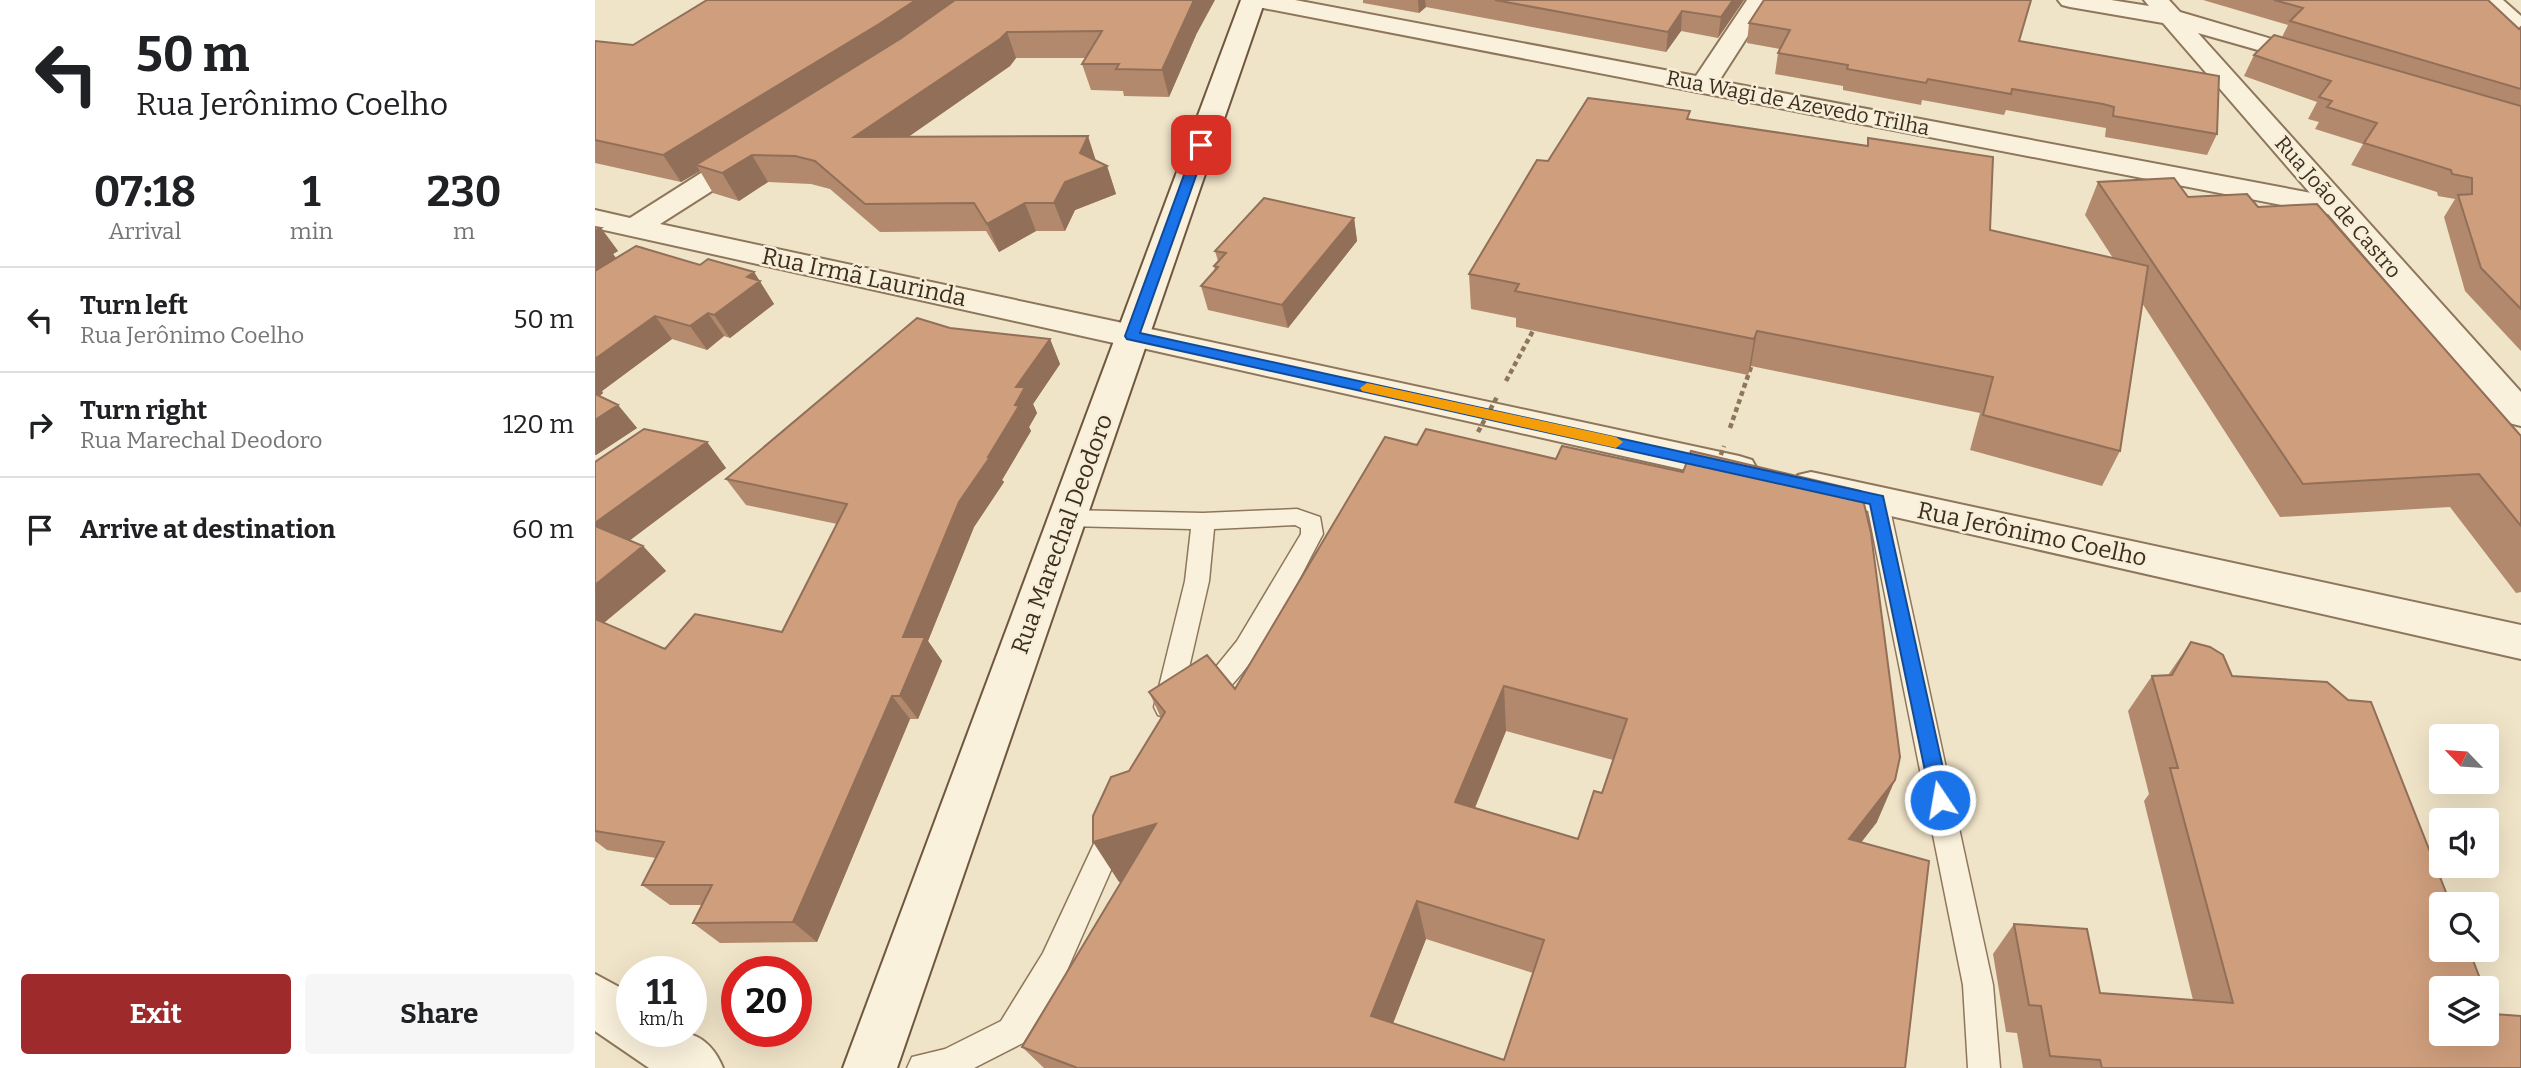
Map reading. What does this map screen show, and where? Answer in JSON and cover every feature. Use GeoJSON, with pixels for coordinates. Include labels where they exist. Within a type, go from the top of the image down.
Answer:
{"type":"FeatureCollection","features":[{"type":"Feature","properties":{"kind":"street","name":"Rua Marechal Deodoro"},"geometry":{"type":"LineString","coordinates":[[870,1068],[1253,0]]}},
{"type":"Feature","properties":{"kind":"street","name":"Rua Wagi de Azevedo Trilha"},"geometry":{"type":"LineString","coordinates":[[1258,0],[2338,207]]}},
{"type":"Feature","properties":{"kind":"street"},"geometry":{"type":"LineString","coordinates":[[1703,85],[1759,0]]}},
{"type":"Feature","properties":{"kind":"street"},"geometry":{"type":"LineString","coordinates":[[2070,0],[2163,8],[2339,67]]}},
{"type":"Feature","properties":{"kind":"street"},"geometry":{"type":"LineString","coordinates":[[2490,0],[2521,29]]}},
{"type":"Feature","properties":{"kind":"street","name":"Rua João de Castro"},"geometry":{"type":"LineString","coordinates":[[2163,8],[2521,414]]}},
{"type":"Feature","properties":{"kind":"street"},"geometry":{"type":"LineString","coordinates":[[635,227],[773,139]]}},
{"type":"Feature","properties":{"kind":"street","name":"Rua Irmã Laurinda"},"geometry":{"type":"LineString","coordinates":[[595,219],[1132,336]]}},
{"type":"Feature","properties":{"kind":"street"},"geometry":{"type":"LineString","coordinates":[[647,256],[679,237]]}},
{"type":"Feature","properties":{"kind":"street","name":"Rua Jerônimo Coelho"},"geometry":{"type":"LineString","coordinates":[[1132,336],[2521,642]]}},
{"type":"Feature","properties":{"kind":"street"},"geometry":{"type":"LineString","coordinates":[[595,1000],[616,1014]]}},
{"type":"Feature","properties":{"kind":"street"},"geometry":{"type":"LineString","coordinates":[[665,1047],[696,1068]]}},
{"type":"Feature","properties":{"kind":"lane"},"geometry":{"type":"LineString","coordinates":[[1877,500],[1970,944],[1977,985],[1984,1068]]}},
{"type":"Feature","properties":{"kind":"lane"},"geometry":{"type":"LineString","coordinates":[[1067,518],[1203,521],[1297,517],[1312,523],[1312,534],[1241,656],[1209,693],[1161,722],[1197,581],[1203,521]]}},
{"type":"Feature","properties":{"kind":"lane"},"geometry":{"type":"LineString","coordinates":[[923,1068],[948,1064],[1011,1032],[1054,964],[1124,808]]}},
{"type":"Feature","properties":{"kind":"path"},"geometry":{"type":"LineString","coordinates":[[1504,384],[1537,323]]}},
{"type":"Feature","properties":{"kind":"path"},"geometry":{"type":"LineString","coordinates":[[1729,433],[1751,366]]}},
{"type":"Feature","properties":{"kind":"path"},"geometry":{"type":"LineString","coordinates":[[1472,443],[1497,397]]}},
{"type":"Feature","properties":{"kind":"path"},"geometry":{"type":"LineString","coordinates":[[1715,471],[1724,446]]}},
{"type":"Feature","properties":{"kind":"building"},"geometry":{"type":"Polygon","coordinates":[[[707,0],[916,0],[663,155],[595,140],[595,41],[633,45],[707,0]]]}},
{"type":"Feature","properties":{"kind":"building"},"geometry":{"type":"Polygon","coordinates":[[[955,0],[1194,0],[1162,70],[1116,69],[1119,64],[1082,64],[1102,31],[1007,32],[854,137],[1088,136],[1080,153],[1107,166],[1065,182],[1054,203],[1025,203],[987,224],[974,203],[865,204],[815,161],[795,156],[752,155],[722,173],[696,165],[900,39],[955,0]]]}},
{"type":"Feature","properties":{"kind":"building"},"geometry":{"type":"Polygon","coordinates":[[[1495,0],[1733,0],[1721,17],[1682,11],[1668,32],[1495,0]]]}},
{"type":"Feature","properties":{"kind":"building"},"geometry":{"type":"Polygon","coordinates":[[[1764,0],[2031,0],[2019,41],[2219,76],[2217,134],[2113,116],[2114,107],[2103,104],[2012,89],[2011,94],[1928,79],[1926,83],[1847,69],[1848,65],[1778,53],[1790,30],[1749,23],[1764,0]]]}},
{"type":"Feature","properties":{"kind":"building"},"geometry":{"type":"Polygon","coordinates":[[[2274,0],[2488,0],[2519,29],[2521,27],[2521,89],[2290,21],[2303,8],[2274,0]]]}},
{"type":"Feature","properties":{"kind":"building"},"geometry":{"type":"Polygon","coordinates":[[[2274,35],[2521,106],[2521,309],[2481,268],[2458,195],[2472,194],[2472,178],[2452,174],[2451,170],[2364,143],[2377,123],[2327,107],[2332,101],[2319,97],[2331,81],[2254,55],[2274,35]]]}},
{"type":"Feature","properties":{"kind":"building"},"geometry":{"type":"Polygon","coordinates":[[[1588,98],[1690,111],[1687,119],[1868,146],[1868,138],[1993,157],[1990,230],[2148,266],[2120,451],[1983,415],[1993,377],[1757,331],[1754,339],[1515,291],[1519,284],[1469,274],[1537,160],[1548,161],[1588,98]]]}},
{"type":"Feature","properties":{"kind":"building"},"geometry":{"type":"Polygon","coordinates":[[[2174,178],[2188,197],[2247,194],[2258,207],[2317,204],[2521,436],[2521,526],[2479,474],[2303,484],[2098,182],[2174,178]]]}},
{"type":"Feature","properties":{"kind":"building"},"geometry":{"type":"Polygon","coordinates":[[[1264,198],[1354,218],[1282,305],[1201,286],[1226,253],[1215,251],[1264,198]]]}},
{"type":"Feature","properties":{"kind":"building"},"geometry":{"type":"Polygon","coordinates":[[[636,246],[700,265],[708,259],[754,272],[747,277],[760,281],[714,315],[708,313],[690,326],[655,316],[595,359],[595,271],[636,246]]]}},
{"type":"Feature","properties":{"kind":"building"},"geometry":{"type":"Polygon","coordinates":[[[917,318],[950,328],[1050,339],[1016,387],[1025,387],[1015,405],[1019,406],[990,457],[959,502],[903,637],[925,637],[900,696],[892,696],[793,922],[693,923],[712,885],[642,885],[664,842],[595,831],[595,619],[665,649],[695,614],[782,632],[847,504],[726,479],[917,318]]]}},
{"type":"Feature","properties":{"kind":"building"},"geometry":{"type":"Polygon","coordinates":[[[595,394],[618,405],[595,420],[595,394]]]}},
{"type":"Feature","properties":{"kind":"building"},"geometry":{"type":"Polygon","coordinates":[[[644,429],[707,442],[595,523],[595,462],[644,429]]]}},
{"type":"Feature","properties":{"kind":"building"},"geometry":{"type":"Polygon","coordinates":[[[1426,429],[1556,459],[1562,446],[1683,472],[1691,451],[1861,491],[1871,533],[1900,757],[1895,780],[1849,839],[1929,861],[1905,1068],[1074,1068],[1022,1047],[1156,824],[1093,842],[1093,816],[1111,777],[1129,771],[1165,712],[1149,692],[1207,655],[1235,689],[1385,437],[1417,445],[1426,429]],[[1504,686],[1455,802],[1578,839],[1594,791],[1602,793],[1627,719],[1504,686]],[[1417,901],[1371,1016],[1504,1060],[1544,940],[1417,901]]]}},
{"type":"Feature","properties":{"kind":"building"},"geometry":{"type":"Polygon","coordinates":[[[595,526],[643,546],[595,585],[595,526]]]}},
{"type":"Feature","properties":{"kind":"building"},"geometry":{"type":"Polygon","coordinates":[[[2191,642],[2210,647],[2223,655],[2232,676],[2327,682],[2348,700],[2371,702],[2429,849],[2429,878],[2440,878],[2446,892],[2429,892],[2429,962],[2474,962],[2479,976],[2429,976],[2429,1046],[2499,1046],[2499,1014],[2521,1016],[2521,1068],[2102,1068],[2100,1060],[2050,1056],[2041,1006],[2029,1005],[2014,924],[2087,929],[2100,993],[2233,1003],[2170,768],[2178,768],[2152,676],[2172,675],[2191,642]]]}},
{"type":"Feature","properties":{"kind":"slow traffic"},"geometry":{"type":"LineString","coordinates":[[1367,388],[1616,442]]}},
{"type":"Feature","properties":{"kind":"route"},"geometry":{"type":"LineString","coordinates":[[1201,145],[1132,336],[1877,500],[1940,800]]}}]}
